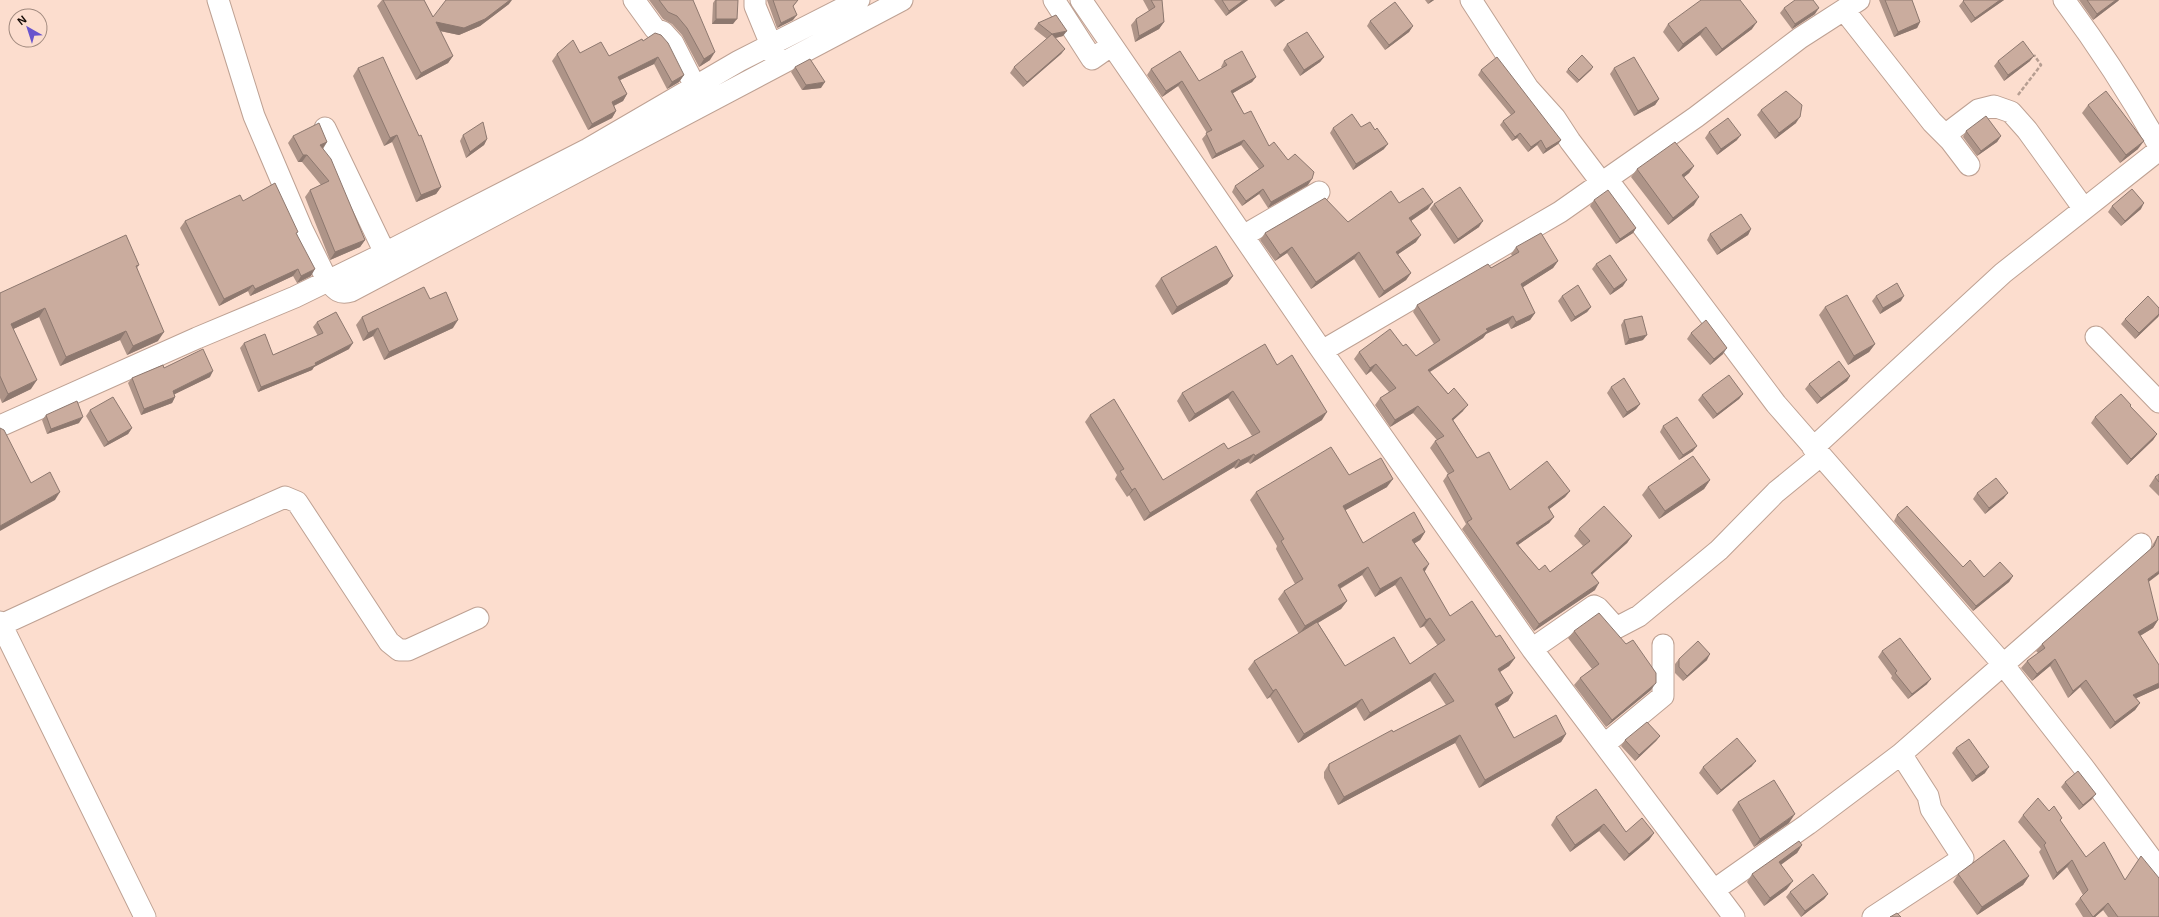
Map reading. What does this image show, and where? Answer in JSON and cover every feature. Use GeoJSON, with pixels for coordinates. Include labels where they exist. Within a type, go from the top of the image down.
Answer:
{"type":"FeatureCollection","features":[{"type":"Feature","properties":{"kind":"street"},"geometry":{"type":"LineString","coordinates":[[218,0],[254,116],[302,229],[327,280],[337,292],[343,294],[352,291],[775,55],[858,0]]}},
{"type":"Feature","properties":{"kind":"street"},"geometry":{"type":"LineString","coordinates":[[634,0],[655,29],[663,32],[673,43],[700,96]]}},
{"type":"Feature","properties":{"kind":"street"},"geometry":{"type":"LineString","coordinates":[[755,0],[755,6],[775,55]]}},
{"type":"Feature","properties":{"kind":"street"},"geometry":{"type":"LineString","coordinates":[[775,55],[902,0]]}},
{"type":"Feature","properties":{"kind":"street"},"geometry":{"type":"LineString","coordinates":[[1054,0],[1092,59],[1105,50]]}},
{"type":"Feature","properties":{"kind":"street"},"geometry":{"type":"LineString","coordinates":[[1081,0],[1105,50],[1243,236],[1322,351],[1532,649],[1734,917]]}},
{"type":"Feature","properties":{"kind":"street"},"geometry":{"type":"LineString","coordinates":[[1471,0],[1528,88],[1555,118],[1570,141],[1604,181],[1776,404],[2002,663],[2084,768],[2159,869]]}},
{"type":"Feature","properties":{"kind":"street"},"geometry":{"type":"LineString","coordinates":[[2064,0],[2090,34],[2128,91],[2159,146]]}},
{"type":"Feature","properties":{"kind":"street"},"geometry":{"type":"LineString","coordinates":[[1322,351],[1560,212],[1696,117],[1800,38],[1851,5],[1932,122],[1969,165]]}},
{"type":"Feature","properties":{"kind":"street"},"geometry":{"type":"LineString","coordinates":[[0,426],[295,296],[385,253],[588,149],[700,96]]}},
{"type":"Feature","properties":{"kind":"street"},"geometry":{"type":"LineString","coordinates":[[1944,135],[1978,110],[1994,106],[2011,112],[2027,130],[2084,209]]}},
{"type":"Feature","properties":{"kind":"street"},"geometry":{"type":"LineString","coordinates":[[325,128],[385,253]]}},
{"type":"Feature","properties":{"kind":"street"},"geometry":{"type":"LineString","coordinates":[[1532,649],[1594,606],[1598,608],[1616,628],[1639,616],[1719,550],[1817,452],[2003,273],[2159,150]]}},
{"type":"Feature","properties":{"kind":"street"},"geometry":{"type":"LineString","coordinates":[[1243,236],[1319,192]]}},
{"type":"Feature","properties":{"kind":"street"},"geometry":{"type":"LineString","coordinates":[[2096,337],[2159,402]]}},
{"type":"Feature","properties":{"kind":"street"},"geometry":{"type":"LineString","coordinates":[[145,917],[1,624],[285,497],[297,502],[389,642],[399,650],[408,650],[478,618]]}},
{"type":"Feature","properties":{"kind":"street"},"geometry":{"type":"LineString","coordinates":[[1714,890],[1808,824],[1901,754],[2002,663],[2140,544]]}},
{"type":"Feature","properties":{"kind":"street"},"geometry":{"type":"LineString","coordinates":[[1605,744],[1663,696],[1663,645]]}},
{"type":"Feature","properties":{"kind":"street"},"geometry":{"type":"LineString","coordinates":[[1873,917],[1963,858],[1961,852],[1931,809],[1928,796],[1901,754]]}},
{"type":"Feature","properties":{"kind":"path"},"geometry":{"type":"LineString","coordinates":[[2011,112],[2014,101],[2024,86],[2036,74],[2041,65],[2034,55]]}},
{"type":"Feature","properties":{"kind":"building"},"geometry":{"type":"Polygon","coordinates":[[[383,0],[424,0],[433,17],[446,0],[510,0],[485,19],[464,28],[436,22],[453,56],[421,73],[383,0]]]}},
{"type":"Feature","properties":{"kind":"building"},"geometry":{"type":"Polygon","coordinates":[[[659,0],[693,0],[715,52],[704,59],[687,28],[677,16],[668,12],[659,0]]]}},
{"type":"Feature","properties":{"kind":"building"},"geometry":{"type":"Polygon","coordinates":[[[716,0],[738,0],[737,19],[716,19],[716,0]]]}},
{"type":"Feature","properties":{"kind":"building"},"geometry":{"type":"Polygon","coordinates":[[[773,0],[798,0],[793,6],[797,15],[781,23],[773,0]]]}},
{"type":"Feature","properties":{"kind":"building"},"geometry":{"type":"Polygon","coordinates":[[[1151,0],[1162,0],[1164,22],[1139,36],[1136,19],[1155,7],[1151,0]]]}},
{"type":"Feature","properties":{"kind":"building"},"geometry":{"type":"Polygon","coordinates":[[[1222,0],[1244,0],[1229,11],[1222,0]]]}},
{"type":"Feature","properties":{"kind":"building"},"geometry":{"type":"Polygon","coordinates":[[[1701,0],[1740,0],[1757,22],[1722,49],[1706,27],[1683,44],[1668,24],[1701,0]]]}},
{"type":"Feature","properties":{"kind":"building"},"geometry":{"type":"Polygon","coordinates":[[[1795,0],[1813,0],[1819,8],[1795,24],[1784,8],[1795,0]]]}},
{"type":"Feature","properties":{"kind":"building"},"geometry":{"type":"Polygon","coordinates":[[[1885,0],[1912,0],[1920,22],[1898,32],[1885,0]]]}},
{"type":"Feature","properties":{"kind":"building"},"geometry":{"type":"Polygon","coordinates":[[[2000,0],[1975,18],[1963,1],[2000,0]]]}},
{"type":"Feature","properties":{"kind":"building"},"geometry":{"type":"Polygon","coordinates":[[[2087,0],[2116,0],[2097,14],[2087,0]]]}},
{"type":"Feature","properties":{"kind":"building"},"geometry":{"type":"Polygon","coordinates":[[[1395,2],[1413,26],[1389,45],[1370,21],[1395,2]]]}},
{"type":"Feature","properties":{"kind":"building"},"geometry":{"type":"Polygon","coordinates":[[[1056,15],[1067,31],[1052,34],[1038,23],[1056,15]]]}},
{"type":"Feature","properties":{"kind":"building"},"geometry":{"type":"Polygon","coordinates":[[[1307,32],[1324,57],[1304,70],[1287,44],[1307,32]]]}},
{"type":"Feature","properties":{"kind":"building"},"geometry":{"type":"Polygon","coordinates":[[[655,33],[661,35],[668,43],[684,75],[672,82],[658,57],[618,77],[627,94],[612,102],[616,111],[592,124],[557,54],[573,40],[580,53],[601,42],[609,56],[642,39],[643,41],[655,33]]]}},
{"type":"Feature","properties":{"kind":"building"},"geometry":{"type":"Polygon","coordinates":[[[1052,34],[1065,49],[1027,82],[1014,67],[1052,34]]]}},
{"type":"Feature","properties":{"kind":"building"},"geometry":{"type":"Polygon","coordinates":[[[2023,41],[2034,56],[2008,75],[1998,61],[2023,41]]]}},
{"type":"Feature","properties":{"kind":"building"},"geometry":{"type":"Polygon","coordinates":[[[1180,51],[1199,81],[1227,65],[1224,61],[1242,51],[1256,77],[1231,91],[1244,114],[1251,111],[1269,146],[1274,142],[1288,160],[1295,154],[1314,172],[1312,179],[1271,202],[1263,189],[1246,201],[1235,186],[1264,166],[1244,140],[1216,154],[1206,133],[1212,130],[1182,81],[1166,91],[1151,69],[1180,51]]]}},
{"type":"Feature","properties":{"kind":"building"},"geometry":{"type":"Polygon","coordinates":[[[1582,55],[1593,67],[1579,80],[1568,69],[1582,55]]]}},
{"type":"Feature","properties":{"kind":"building"},"geometry":{"type":"Polygon","coordinates":[[[383,57],[419,136],[421,135],[441,187],[421,195],[397,135],[390,138],[358,68],[383,57]]]}},
{"type":"Feature","properties":{"kind":"building"},"geometry":{"type":"Polygon","coordinates":[[[1497,57],[1561,140],[1546,149],[1541,140],[1531,147],[1520,133],[1515,137],[1503,121],[1515,112],[1481,70],[1497,57]]]}},
{"type":"Feature","properties":{"kind":"building"},"geometry":{"type":"Polygon","coordinates":[[[1634,57],[1659,99],[1638,111],[1614,68],[1634,57]]]}},
{"type":"Feature","properties":{"kind":"building"},"geometry":{"type":"Polygon","coordinates":[[[810,59],[825,82],[806,85],[795,67],[810,59]]]}},
{"type":"Feature","properties":{"kind":"building"},"geometry":{"type":"Polygon","coordinates":[[[1786,91],[1802,105],[1800,117],[1779,133],[1761,110],[1786,91]]]}},
{"type":"Feature","properties":{"kind":"building"},"geometry":{"type":"Polygon","coordinates":[[[2106,91],[2144,141],[2126,155],[2088,105],[2106,91]]]}},
{"type":"Feature","properties":{"kind":"building"},"geometry":{"type":"Polygon","coordinates":[[[1352,114],[1361,127],[1370,122],[1375,130],[1377,128],[1388,144],[1356,164],[1333,128],[1352,114]]]}},
{"type":"Feature","properties":{"kind":"building"},"geometry":{"type":"Polygon","coordinates":[[[1986,116],[2001,136],[1981,151],[1966,131],[1986,116]]]}},
{"type":"Feature","properties":{"kind":"building"},"geometry":{"type":"Polygon","coordinates":[[[1728,118],[1741,135],[1721,149],[1709,132],[1728,118]]]}},
{"type":"Feature","properties":{"kind":"building"},"geometry":{"type":"Polygon","coordinates":[[[483,122],[487,139],[470,152],[463,135],[483,122]]]}},
{"type":"Feature","properties":{"kind":"building"},"geometry":{"type":"Polygon","coordinates":[[[319,123],[327,142],[320,145],[331,159],[365,240],[335,252],[310,190],[329,181],[307,155],[303,155],[293,136],[319,123]]]}},
{"type":"Feature","properties":{"kind":"building"},"geometry":{"type":"Polygon","coordinates":[[[1675,142],[1694,166],[1682,175],[1699,197],[1673,218],[1637,169],[1675,142]]]}},
{"type":"Feature","properties":{"kind":"building"},"geometry":{"type":"Polygon","coordinates":[[[275,183],[298,232],[296,233],[315,269],[301,276],[298,269],[255,289],[253,285],[224,299],[185,221],[240,195],[243,201],[275,183]]]}},
{"type":"Feature","properties":{"kind":"building"},"geometry":{"type":"Polygon","coordinates":[[[1460,187],[1483,221],[1458,239],[1434,204],[1460,187]]]}},
{"type":"Feature","properties":{"kind":"building"},"geometry":{"type":"Polygon","coordinates":[[[1423,188],[1433,202],[1409,218],[1421,235],[1396,252],[1411,273],[1384,291],[1359,252],[1316,282],[1292,247],[1280,255],[1265,233],[1325,198],[1348,222],[1391,191],[1399,203],[1423,188]]]}},
{"type":"Feature","properties":{"kind":"building"},"geometry":{"type":"Polygon","coordinates":[[[2132,189],[2144,203],[2125,221],[2112,206],[2132,189]]]}},
{"type":"Feature","properties":{"kind":"building"},"geometry":{"type":"Polygon","coordinates":[[[1608,190],[1636,228],[1620,239],[1594,200],[1608,190]]]}},
{"type":"Feature","properties":{"kind":"building"},"geometry":{"type":"Polygon","coordinates":[[[1741,214],[1751,229],[1721,250],[1710,234],[1741,214]]]}},
{"type":"Feature","properties":{"kind":"building"},"geometry":{"type":"Polygon","coordinates":[[[1541,233],[1558,261],[1521,284],[1535,313],[1516,322],[1513,316],[1486,329],[1488,331],[1428,370],[1448,394],[1454,388],[1468,405],[1452,419],[1477,458],[1489,452],[1510,490],[1547,461],[1570,491],[1548,507],[1554,517],[1516,543],[1539,570],[1545,565],[1550,572],[1590,541],[1579,529],[1604,506],[1632,536],[1591,573],[1599,583],[1539,624],[1467,522],[1472,519],[1447,475],[1454,471],[1435,441],[1444,436],[1418,406],[1395,420],[1380,398],[1396,388],[1376,364],[1370,368],[1359,352],[1390,329],[1403,346],[1406,344],[1416,356],[1440,340],[1417,305],[1488,264],[1491,268],[1519,252],[1516,247],[1541,233]]]}},
{"type":"Feature","properties":{"kind":"building"},"geometry":{"type":"Polygon","coordinates":[[[126,235],[139,265],[136,266],[164,332],[133,346],[126,331],[66,357],[45,308],[11,324],[37,380],[8,394],[0,376],[0,293],[126,235]]]}},
{"type":"Feature","properties":{"kind":"building"},"geometry":{"type":"Polygon","coordinates":[[[1216,246],[1233,276],[1177,307],[1161,278],[1216,246]]]}},
{"type":"Feature","properties":{"kind":"building"},"geometry":{"type":"Polygon","coordinates":[[[1610,255],[1627,280],[1614,289],[1596,264],[1610,255]]]}},
{"type":"Feature","properties":{"kind":"building"},"geometry":{"type":"Polygon","coordinates":[[[1897,283],[1904,296],[1883,308],[1876,296],[1897,283]]]}},
{"type":"Feature","properties":{"kind":"building"},"geometry":{"type":"Polygon","coordinates":[[[1578,285],[1591,307],[1575,317],[1562,296],[1578,285]]]}},
{"type":"Feature","properties":{"kind":"building"},"geometry":{"type":"Polygon","coordinates":[[[424,287],[430,299],[446,292],[458,320],[389,352],[378,328],[368,333],[362,317],[424,287]]]}},
{"type":"Feature","properties":{"kind":"building"},"geometry":{"type":"Polygon","coordinates":[[[1847,295],[1875,344],[1854,356],[1825,307],[1847,295]]]}},
{"type":"Feature","properties":{"kind":"building"},"geometry":{"type":"Polygon","coordinates":[[[2148,296],[2159,308],[2159,314],[2139,333],[2125,319],[2148,296]]]}},
{"type":"Feature","properties":{"kind":"building"},"geometry":{"type":"Polygon","coordinates":[[[336,312],[353,343],[315,363],[316,365],[261,387],[244,343],[265,334],[273,355],[323,333],[317,322],[336,312]]]}},
{"type":"Feature","properties":{"kind":"building"},"geometry":{"type":"Polygon","coordinates":[[[1642,316],[1647,335],[1629,339],[1624,320],[1642,316]]]}},
{"type":"Feature","properties":{"kind":"building"},"geometry":{"type":"Polygon","coordinates":[[[1706,320],[1727,348],[1714,359],[1691,333],[1706,320]]]}},
{"type":"Feature","properties":{"kind":"building"},"geometry":{"type":"Polygon","coordinates":[[[1265,344],[1277,365],[1292,355],[1327,412],[1255,456],[1254,454],[1240,461],[1239,459],[1150,513],[1135,488],[1132,490],[1120,471],[1124,469],[1090,415],[1114,399],[1163,480],[1224,443],[1228,449],[1260,432],[1233,391],[1195,414],[1182,393],[1265,344]]]}},
{"type":"Feature","properties":{"kind":"building"},"geometry":{"type":"Polygon","coordinates":[[[203,349],[213,371],[173,391],[175,397],[144,409],[132,378],[163,365],[164,368],[203,349]]]}},
{"type":"Feature","properties":{"kind":"building"},"geometry":{"type":"Polygon","coordinates":[[[1839,361],[1850,376],[1821,398],[1809,384],[1839,361]]]}},
{"type":"Feature","properties":{"kind":"building"},"geometry":{"type":"Polygon","coordinates":[[[1729,375],[1743,394],[1717,414],[1702,395],[1729,375]]]}},
{"type":"Feature","properties":{"kind":"building"},"geometry":{"type":"Polygon","coordinates":[[[1624,378],[1640,404],[1627,412],[1611,387],[1624,378]]]}},
{"type":"Feature","properties":{"kind":"building"},"geometry":{"type":"Polygon","coordinates":[[[2121,394],[2131,405],[2130,406],[2157,434],[2131,459],[2095,417],[2121,394]]]}},
{"type":"Feature","properties":{"kind":"building"},"geometry":{"type":"Polygon","coordinates":[[[113,397],[132,428],[108,442],[90,410],[113,397]]]}},
{"type":"Feature","properties":{"kind":"building"},"geometry":{"type":"Polygon","coordinates":[[[77,401],[83,417],[51,429],[46,415],[77,401]]]}},
{"type":"Feature","properties":{"kind":"building"},"geometry":{"type":"Polygon","coordinates":[[[1677,417],[1697,446],[1683,455],[1663,426],[1677,417]]]}},
{"type":"Feature","properties":{"kind":"building"},"geometry":{"type":"Polygon","coordinates":[[[0,428],[4,430],[31,483],[50,472],[60,492],[0,526],[0,428]]]}},
{"type":"Feature","properties":{"kind":"building"},"geometry":{"type":"Polygon","coordinates":[[[1331,447],[1349,475],[1381,458],[1393,479],[1343,506],[1363,543],[1414,512],[1425,532],[1412,540],[1429,564],[1423,569],[1450,616],[1472,601],[1496,637],[1500,635],[1515,658],[1498,669],[1513,693],[1495,704],[1514,738],[1556,715],[1566,734],[1485,780],[1460,735],[1344,797],[1329,770],[1329,764],[1392,730],[1393,732],[1454,701],[1435,673],[1370,713],[1362,699],[1304,734],[1276,689],[1273,691],[1254,661],[1317,622],[1345,666],[1394,637],[1410,664],[1445,640],[1430,618],[1426,620],[1401,577],[1380,589],[1368,567],[1338,585],[1347,601],[1305,626],[1284,591],[1303,579],[1281,541],[1284,539],[1256,492],[1331,447]]]}},
{"type":"Feature","properties":{"kind":"building"},"geometry":{"type":"Polygon","coordinates":[[[1693,456],[1710,480],[1665,511],[1648,487],[1693,456]]]}},
{"type":"Feature","properties":{"kind":"building"},"geometry":{"type":"Polygon","coordinates":[[[2159,474],[2159,482],[2155,477],[2159,474]]]}},
{"type":"Feature","properties":{"kind":"building"},"geometry":{"type":"Polygon","coordinates":[[[1996,478],[2008,493],[1989,508],[1977,493],[1996,478]]]}},
{"type":"Feature","properties":{"kind":"building"},"geometry":{"type":"Polygon","coordinates":[[[1907,506],[1963,567],[1970,560],[1984,577],[2000,562],[2013,576],[1976,606],[1897,515],[1907,506]]]}},
{"type":"Feature","properties":{"kind":"building"},"geometry":{"type":"Polygon","coordinates":[[[2158,536],[2159,571],[2148,579],[2158,620],[2138,632],[2159,665],[2159,683],[2133,695],[2140,703],[2115,722],[2086,680],[2073,691],[2055,659],[2037,674],[2027,661],[2045,648],[2042,644],[2154,546],[2158,536]]]}},
{"type":"Feature","properties":{"kind":"building"},"geometry":{"type":"Polygon","coordinates":[[[1599,613],[1626,644],[1633,640],[1656,673],[1656,683],[1612,720],[1580,678],[1599,664],[1574,631],[1599,613]]]}},
{"type":"Feature","properties":{"kind":"building"},"geometry":{"type":"Polygon","coordinates":[[[1900,638],[1931,679],[1912,694],[1895,673],[1897,671],[1882,651],[1900,638]]]}},
{"type":"Feature","properties":{"kind":"building"},"geometry":{"type":"Polygon","coordinates":[[[1698,641],[1710,654],[1687,676],[1679,667],[1679,659],[1698,641]]]}},
{"type":"Feature","properties":{"kind":"building"},"geometry":{"type":"Polygon","coordinates":[[[1647,722],[1660,736],[1639,755],[1625,740],[1647,722]]]}},
{"type":"Feature","properties":{"kind":"building"},"geometry":{"type":"Polygon","coordinates":[[[1737,738],[1756,761],[1721,790],[1703,767],[1737,738]]]}},
{"type":"Feature","properties":{"kind":"building"},"geometry":{"type":"Polygon","coordinates":[[[1969,739],[1989,767],[1976,776],[1956,748],[1969,739]]]}},
{"type":"Feature","properties":{"kind":"building"},"geometry":{"type":"Polygon","coordinates":[[[2078,771],[2096,794],[2083,805],[2065,782],[2078,771]]]}},
{"type":"Feature","properties":{"kind":"building"},"geometry":{"type":"Polygon","coordinates":[[[1774,780],[1795,814],[1760,839],[1738,802],[1774,780]]]}},
{"type":"Feature","properties":{"kind":"building"},"geometry":{"type":"Polygon","coordinates":[[[1596,789],[1626,832],[1642,818],[1654,833],[1629,854],[1604,824],[1575,845],[1556,817],[1596,789]]]}},
{"type":"Feature","properties":{"kind":"building"},"geometry":{"type":"Polygon","coordinates":[[[2038,798],[2049,811],[2054,806],[2062,818],[2060,820],[2086,857],[2104,842],[2125,880],[2141,856],[2159,878],[2159,917],[2118,917],[2108,903],[2093,917],[2080,898],[2088,890],[2072,860],[2057,873],[2044,845],[2046,843],[2023,815],[2038,798]]]}},
{"type":"Feature","properties":{"kind":"building"},"geometry":{"type":"Polygon","coordinates":[[[2004,840],[2029,876],[1982,907],[1958,874],[2004,840]]]}},
{"type":"Feature","properties":{"kind":"building"},"geometry":{"type":"Polygon","coordinates":[[[1799,841],[1802,845],[1779,862],[1793,881],[1770,898],[1752,874],[1799,841]]]}},
{"type":"Feature","properties":{"kind":"building"},"geometry":{"type":"Polygon","coordinates":[[[1813,874],[1828,894],[1805,911],[1790,892],[1813,874]]]}},
{"type":"Feature","properties":{"kind":"building"},"geometry":{"type":"Polygon","coordinates":[[[1897,913],[1901,917],[1890,917],[1897,913]]]}}]}
